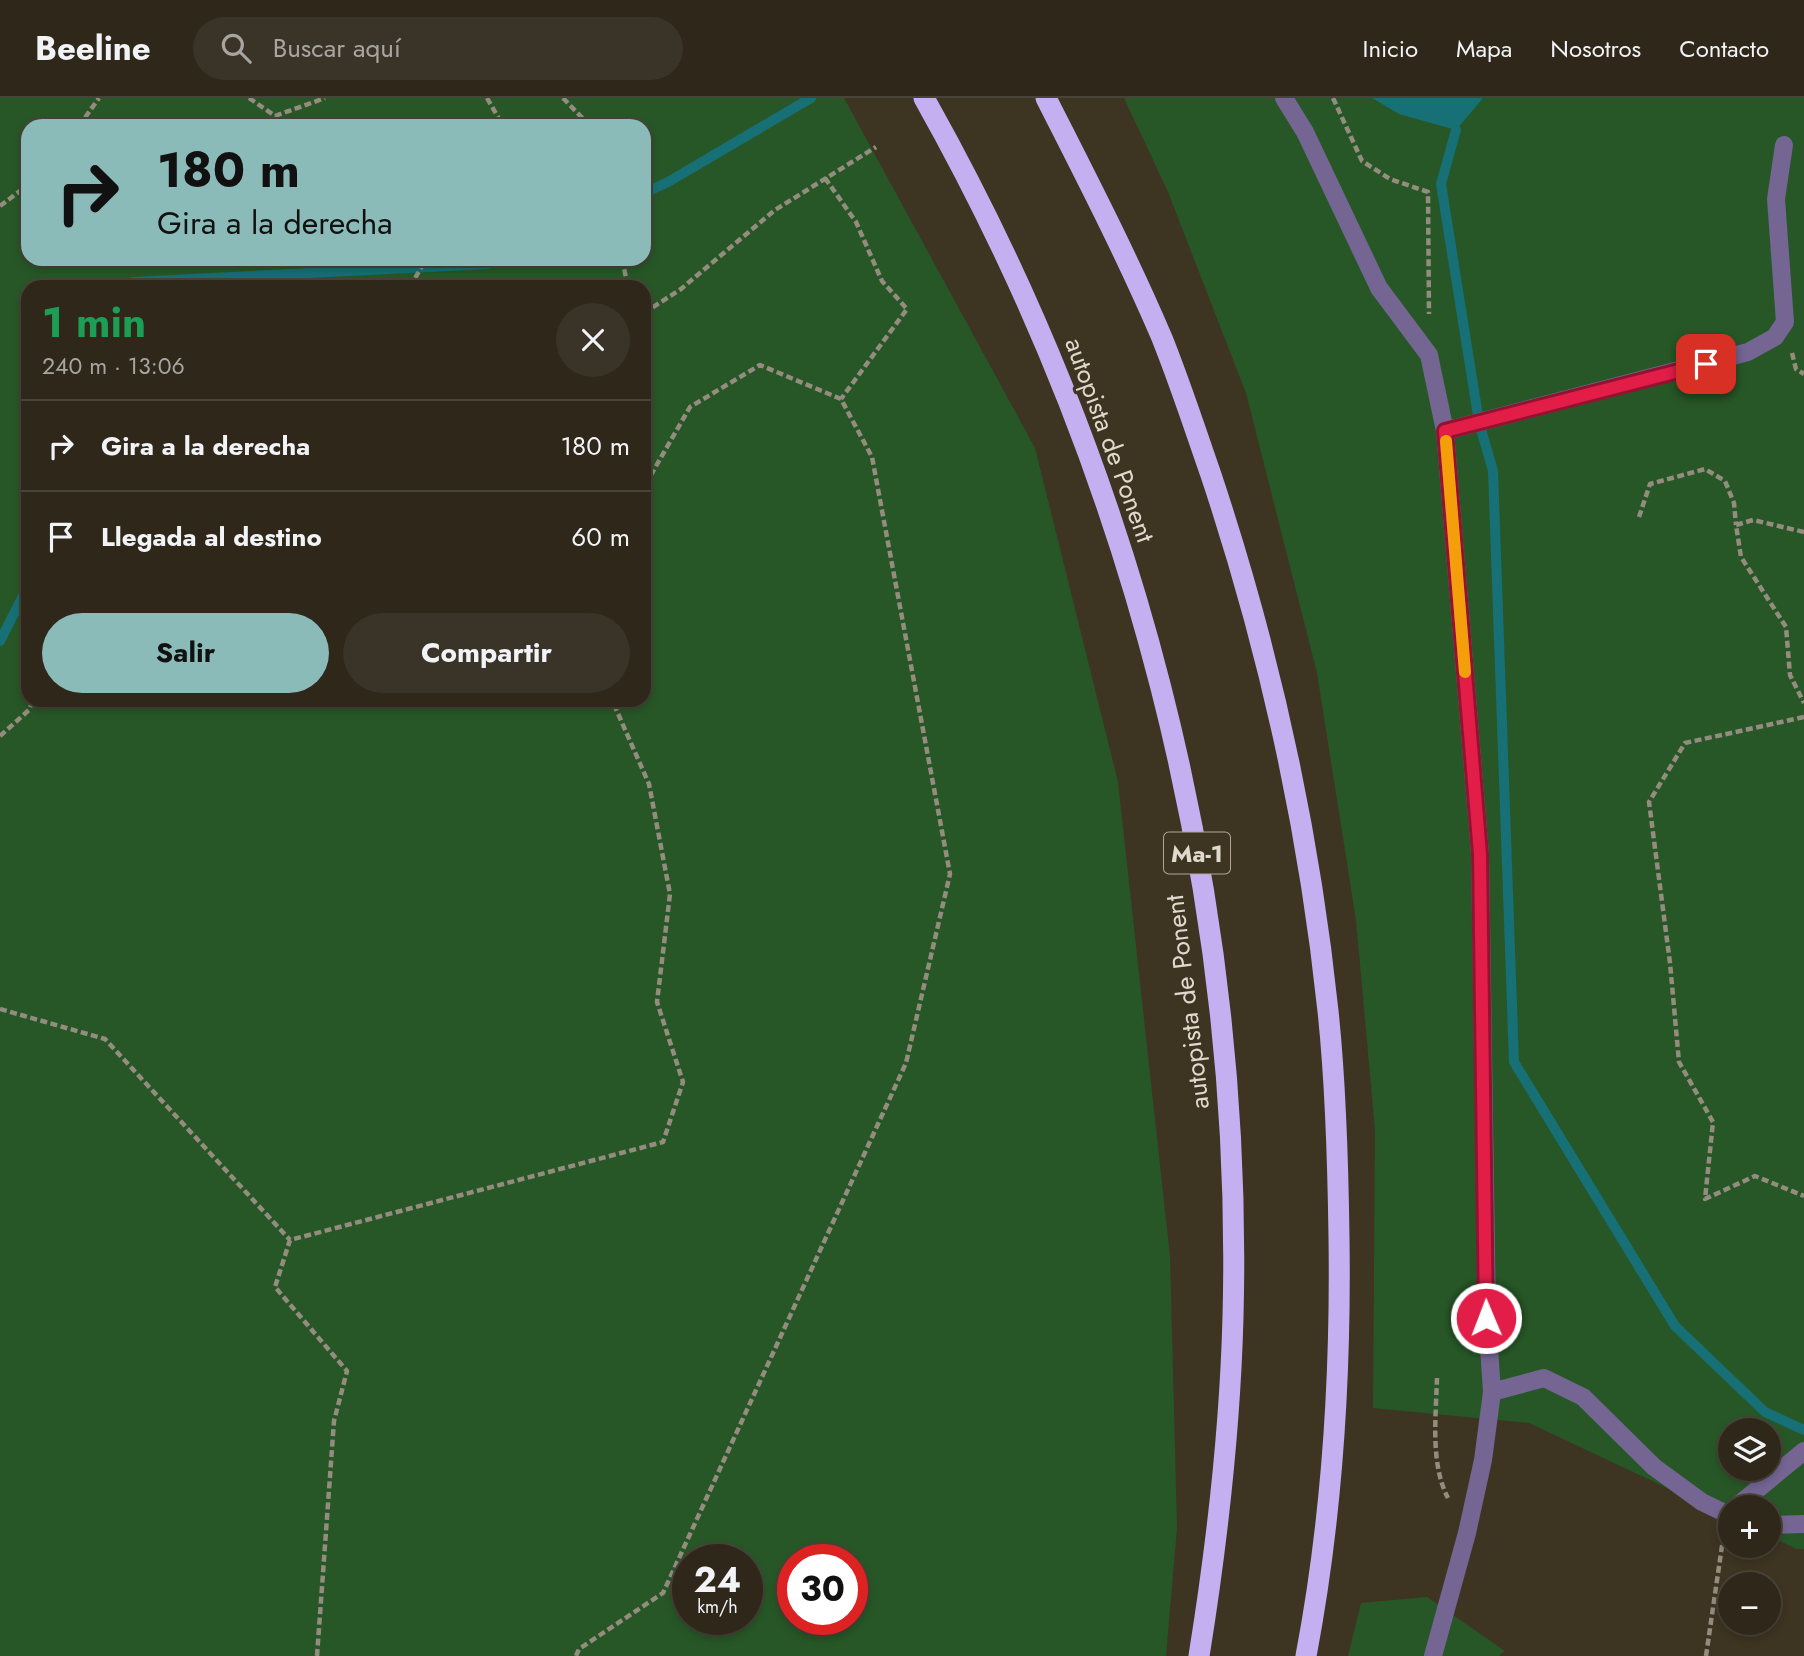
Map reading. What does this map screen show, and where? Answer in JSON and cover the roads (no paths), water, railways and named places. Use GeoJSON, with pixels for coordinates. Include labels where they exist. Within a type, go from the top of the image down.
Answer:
{"type":"FeatureCollection","features":[{"type":"Feature","properties":{"kind":"highway","name":"autopista de Ponent"},"geometry":{"type":"LineString","coordinates":[[924,98],[1000,242],[1043,339],[1104,496],[1158,676],[1180,766],[1197,857],[1213,961],[1229,1133],[1233,1316],[1229,1408],[1220,1503],[1199,1656]]}},
{"type":"Feature","properties":{"kind":"highway"},"geometry":{"type":"LineString","coordinates":[[1046,98],[1128,261],[1193,422],[1246,587],[1305,843],[1329,1014],[1340,1276],[1333,1449],[1324,1540],[1306,1656]]}},
{"type":"Feature","properties":{"kind":"street"},"geometry":{"type":"LineString","coordinates":[[1284,98],[1305,132],[1378,288],[1429,355],[1445,431],[1480,854],[1486,1318],[1492,1392],[1483,1460],[1467,1533],[1433,1656]]}},
{"type":"Feature","properties":{"kind":"street"},"geometry":{"type":"LineString","coordinates":[[1445,431],[1748,352],[1775,337],[1785,322],[1776,199],[1784,145]]}},
{"type":"Feature","properties":{"kind":"street"},"geometry":{"type":"LineString","coordinates":[[1492,1392],[1545,1378],[1583,1397],[1654,1467],[1702,1502],[1718,1508]]}},
{"type":"Feature","properties":{"kind":"street"},"geometry":{"type":"LineString","coordinates":[[1751,1495],[1804,1451]]}},
{"type":"Feature","properties":{"kind":"street"},"geometry":{"type":"LineString","coordinates":[[1781,1525],[1804,1524]]}},
{"type":"Feature","properties":{"kind":"water"},"geometry":{"type":"Polygon","coordinates":[[[1372,98],[1483,98],[1456,130],[1399,114],[1372,98]]]}},
{"type":"Feature","properties":{"kind":"waterway"},"geometry":{"type":"LineString","coordinates":[[651,190],[811,98]]}},
{"type":"Feature","properties":{"kind":"waterway"},"geometry":{"type":"LineString","coordinates":[[1456,130],[1441,184],[1479,422],[1493,471],[1514,1062],[1675,1326],[1765,1412],[1804,1430]]}},
{"type":"Feature","properties":{"kind":"waterway"},"geometry":{"type":"LineString","coordinates":[[172,280],[449,266]]}},
{"type":"Feature","properties":{"kind":"waterway"},"geometry":{"type":"LineString","coordinates":[[0,641],[21,600]]}}]}
